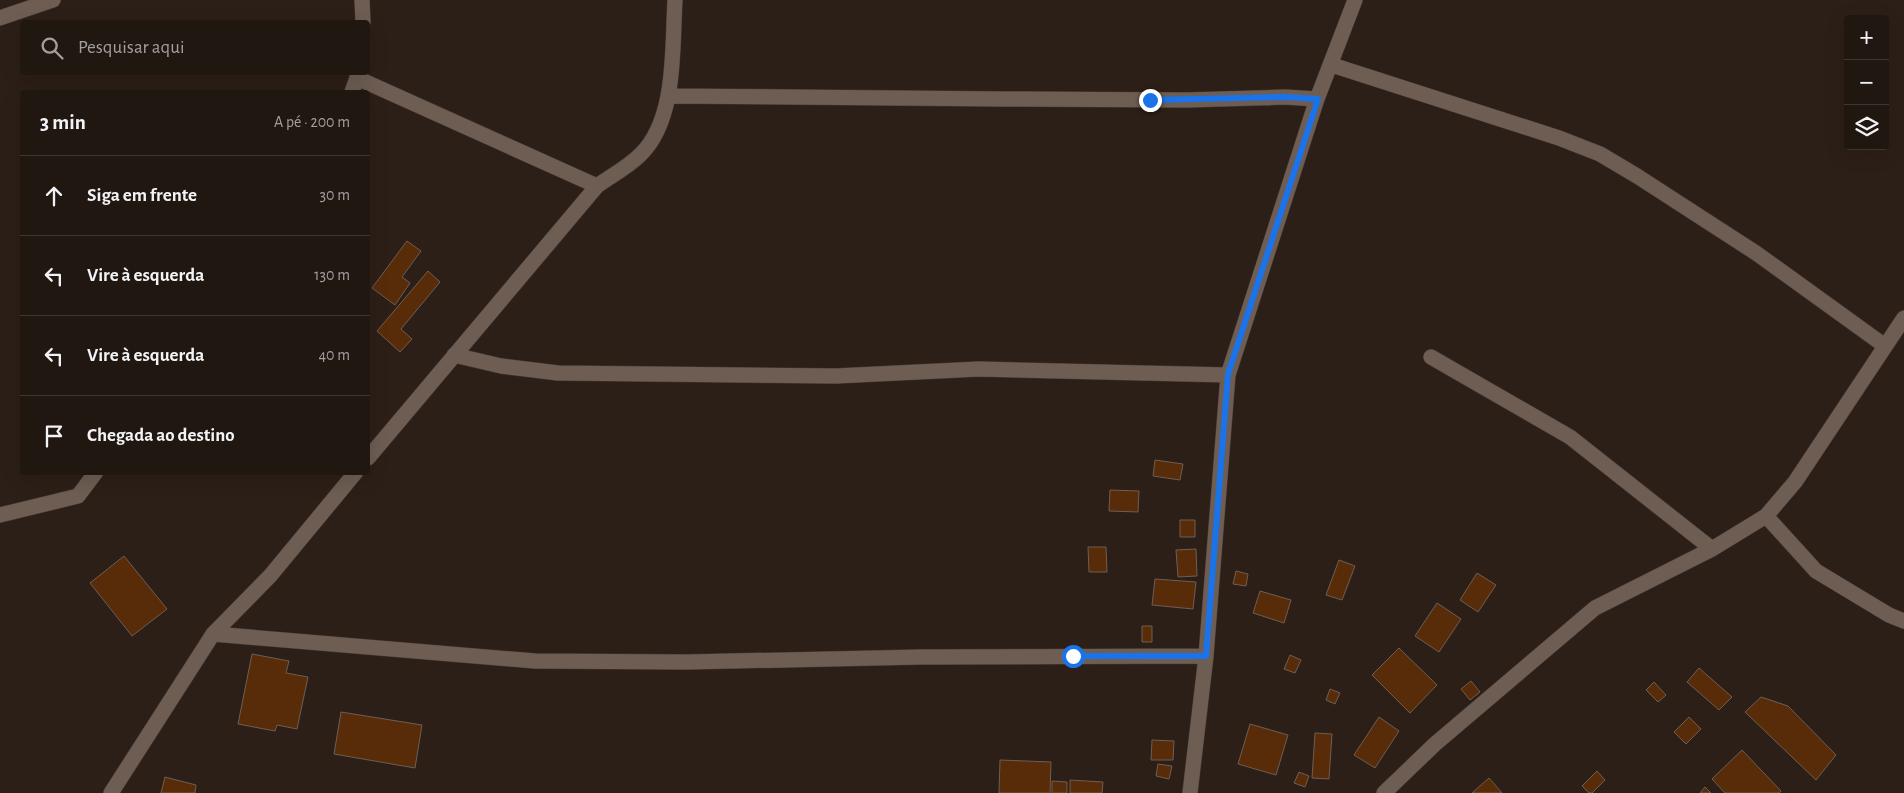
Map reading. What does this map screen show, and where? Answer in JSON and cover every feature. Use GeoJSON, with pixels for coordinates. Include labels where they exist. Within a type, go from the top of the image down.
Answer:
{"type":"FeatureCollection","features":[{"type":"Feature","properties":{"kind":"street"},"geometry":{"type":"LineString","coordinates":[[0,18],[53,0]]}},
{"type":"Feature","properties":{"kind":"street"},"geometry":{"type":"LineString","coordinates":[[362,0],[363,20]]}},
{"type":"Feature","properties":{"kind":"street"},"geometry":{"type":"LineString","coordinates":[[370,456],[597,186],[641,154],[655,135],[668,96],[675,0]]}},
{"type":"Feature","properties":{"kind":"street"},"geometry":{"type":"LineString","coordinates":[[1190,793],[1206,656],[1228,374],[1318,99],[1355,0]]}},
{"type":"Feature","properties":{"kind":"street"},"geometry":{"type":"LineString","coordinates":[[1332,65],[1559,138],[1600,154],[1638,176],[1756,253],[1885,346]]}},
{"type":"Feature","properties":{"kind":"street"},"geometry":{"type":"LineString","coordinates":[[353,90],[358,75],[597,186]]}},
{"type":"Feature","properties":{"kind":"street"},"geometry":{"type":"LineString","coordinates":[[668,96],[1187,100],[1285,97],[1318,99]]}},
{"type":"Feature","properties":{"kind":"street"},"geometry":{"type":"LineString","coordinates":[[1384,793],[1435,744],[1595,608],[1712,549],[1766,516],[1795,482],[1904,318]]}},
{"type":"Feature","properties":{"kind":"street"},"geometry":{"type":"LineString","coordinates":[[454,355],[501,366],[558,373],[836,376],[979,369],[1228,374]]}},
{"type":"Feature","properties":{"kind":"street"},"geometry":{"type":"LineString","coordinates":[[1431,357],[1570,437],[1712,549]]}},
{"type":"Feature","properties":{"kind":"street"},"geometry":{"type":"LineString","coordinates":[[0,515],[78,496],[94,475]]}},
{"type":"Feature","properties":{"kind":"street"},"geometry":{"type":"LineString","coordinates":[[111,793],[213,634],[270,576],[354,475]]}},
{"type":"Feature","properties":{"kind":"street"},"geometry":{"type":"LineString","coordinates":[[1766,516],[1816,571],[1904,622]]}},
{"type":"Feature","properties":{"kind":"street"},"geometry":{"type":"LineString","coordinates":[[213,634],[535,661],[686,662],[921,657],[1206,656]]}},
{"type":"Feature","properties":{"kind":"building"},"geometry":{"type":"Polygon","coordinates":[[[407,241],[421,251],[402,277],[410,283],[395,305],[372,288],[407,241]]]}},
{"type":"Feature","properties":{"kind":"building"},"geometry":{"type":"Polygon","coordinates":[[[428,271],[440,282],[401,329],[412,339],[400,352],[377,331],[428,271]]]}},
{"type":"Feature","properties":{"kind":"building"},"geometry":{"type":"Polygon","coordinates":[[[1155,460],[1183,464],[1180,480],[1153,476],[1155,460]]]}},
{"type":"Feature","properties":{"kind":"building"},"geometry":{"type":"Polygon","coordinates":[[[1110,490],[1139,491],[1138,512],[1109,511],[1110,490]]]}},
{"type":"Feature","properties":{"kind":"building"},"geometry":{"type":"Polygon","coordinates":[[[1180,520],[1195,520],[1195,537],[1180,537],[1180,520]]]}},
{"type":"Feature","properties":{"kind":"building"},"geometry":{"type":"Polygon","coordinates":[[[1088,547],[1106,547],[1107,572],[1089,572],[1088,547]]]}},
{"type":"Feature","properties":{"kind":"building"},"geometry":{"type":"Polygon","coordinates":[[[1196,549],[1197,576],[1178,577],[1176,550],[1196,549]]]}},
{"type":"Feature","properties":{"kind":"building"},"geometry":{"type":"Polygon","coordinates":[[[124,556],[167,609],[132,636],[90,583],[124,556]]]}},
{"type":"Feature","properties":{"kind":"building"},"geometry":{"type":"Polygon","coordinates":[[[1339,560],[1355,566],[1342,600],[1326,595],[1339,560]]]}},
{"type":"Feature","properties":{"kind":"building"},"geometry":{"type":"Polygon","coordinates":[[[1236,571],[1248,574],[1246,586],[1233,584],[1236,571]]]}},
{"type":"Feature","properties":{"kind":"building"},"geometry":{"type":"Polygon","coordinates":[[[1477,573],[1496,585],[1478,612],[1460,600],[1477,573]]]}},
{"type":"Feature","properties":{"kind":"building"},"geometry":{"type":"Polygon","coordinates":[[[1155,579],[1196,582],[1193,609],[1152,605],[1155,579]]]}},
{"type":"Feature","properties":{"kind":"building"},"geometry":{"type":"Polygon","coordinates":[[[1260,591],[1291,600],[1284,623],[1253,613],[1260,591]]]}},
{"type":"Feature","properties":{"kind":"building"},"geometry":{"type":"Polygon","coordinates":[[[1437,603],[1461,619],[1439,652],[1415,636],[1437,603]]]}},
{"type":"Feature","properties":{"kind":"building"},"geometry":{"type":"Polygon","coordinates":[[[1142,626],[1152,626],[1152,642],[1142,642],[1142,626]]]}},
{"type":"Feature","properties":{"kind":"building"},"geometry":{"type":"Polygon","coordinates":[[[1399,648],[1437,685],[1410,713],[1372,675],[1399,648]]]}},
{"type":"Feature","properties":{"kind":"building"},"geometry":{"type":"Polygon","coordinates":[[[252,654],[289,661],[286,673],[308,677],[297,729],[277,725],[275,731],[238,724],[252,654]]]}},
{"type":"Feature","properties":{"kind":"building"},"geometry":{"type":"Polygon","coordinates":[[[1290,655],[1301,660],[1295,673],[1284,669],[1290,655]]]}},
{"type":"Feature","properties":{"kind":"building"},"geometry":{"type":"Polygon","coordinates":[[[1699,668],[1732,697],[1719,710],[1687,682],[1699,668]]]}},
{"type":"Feature","properties":{"kind":"building"},"geometry":{"type":"Polygon","coordinates":[[[1471,681],[1480,692],[1470,700],[1461,689],[1471,681]]]}},
{"type":"Feature","properties":{"kind":"building"},"geometry":{"type":"Polygon","coordinates":[[[1654,682],[1666,695],[1658,702],[1646,690],[1654,682]]]}},
{"type":"Feature","properties":{"kind":"building"},"geometry":{"type":"Polygon","coordinates":[[[1330,689],[1340,693],[1335,704],[1326,700],[1330,689]]]}},
{"type":"Feature","properties":{"kind":"building"},"geometry":{"type":"Polygon","coordinates":[[[1761,697],[1788,706],[1836,755],[1816,780],[1745,712],[1761,697]]]}},
{"type":"Feature","properties":{"kind":"building"},"geometry":{"type":"Polygon","coordinates":[[[341,712],[422,725],[415,768],[334,754],[341,712]]]}},
{"type":"Feature","properties":{"kind":"building"},"geometry":{"type":"Polygon","coordinates":[[[1379,717],[1399,731],[1375,768],[1354,755],[1379,717]]]}},
{"type":"Feature","properties":{"kind":"building"},"geometry":{"type":"Polygon","coordinates":[[[1689,717],[1701,729],[1686,744],[1674,732],[1689,717]]]}},
{"type":"Feature","properties":{"kind":"building"},"geometry":{"type":"Polygon","coordinates":[[[1250,724],[1288,735],[1276,775],[1238,764],[1250,724]]]}},
{"type":"Feature","properties":{"kind":"building"},"geometry":{"type":"Polygon","coordinates":[[[1315,733],[1332,734],[1329,779],[1312,778],[1315,733]]]}},
{"type":"Feature","properties":{"kind":"building"},"geometry":{"type":"Polygon","coordinates":[[[1152,740],[1174,741],[1173,760],[1151,760],[1152,740]]]}},
{"type":"Feature","properties":{"kind":"building"},"geometry":{"type":"Polygon","coordinates":[[[1742,750],[1781,791],[1779,793],[1725,793],[1712,779],[1742,750]]]}},
{"type":"Feature","properties":{"kind":"building"},"geometry":{"type":"Polygon","coordinates":[[[1000,760],[1051,762],[1050,793],[999,793],[1000,760]]]}},
{"type":"Feature","properties":{"kind":"building"},"geometry":{"type":"Polygon","coordinates":[[[1158,764],[1172,766],[1169,779],[1156,776],[1158,764]]]}},
{"type":"Feature","properties":{"kind":"building"},"geometry":{"type":"Polygon","coordinates":[[[1597,771],[1605,780],[1592,793],[1589,793],[1582,786],[1597,771]]]}},
{"type":"Feature","properties":{"kind":"building"},"geometry":{"type":"Polygon","coordinates":[[[1299,772],[1309,776],[1305,787],[1294,783],[1299,772]]]}},
{"type":"Feature","properties":{"kind":"building"},"geometry":{"type":"Polygon","coordinates":[[[165,777],[196,785],[195,793],[161,793],[165,777]]]}},
{"type":"Feature","properties":{"kind":"building"},"geometry":{"type":"Polygon","coordinates":[[[1489,778],[1502,793],[1472,793],[1489,778]]]}},
{"type":"Feature","properties":{"kind":"building"},"geometry":{"type":"Polygon","coordinates":[[[1070,780],[1103,782],[1102,793],[1070,793],[1070,780]]]}},
{"type":"Feature","properties":{"kind":"building"},"geometry":{"type":"Polygon","coordinates":[[[1052,781],[1067,782],[1067,793],[1052,793],[1052,781]]]}},
{"type":"Feature","properties":{"kind":"building"},"geometry":{"type":"Polygon","coordinates":[[[1705,787],[1711,793],[1700,793],[1705,787]]]}},
{"type":"Feature","properties":{"kind":"route"},"geometry":{"type":"LineString","coordinates":[[1073,656],[1206,656],[1228,374],[1318,99],[1285,97],[1150,100]]}}]}
